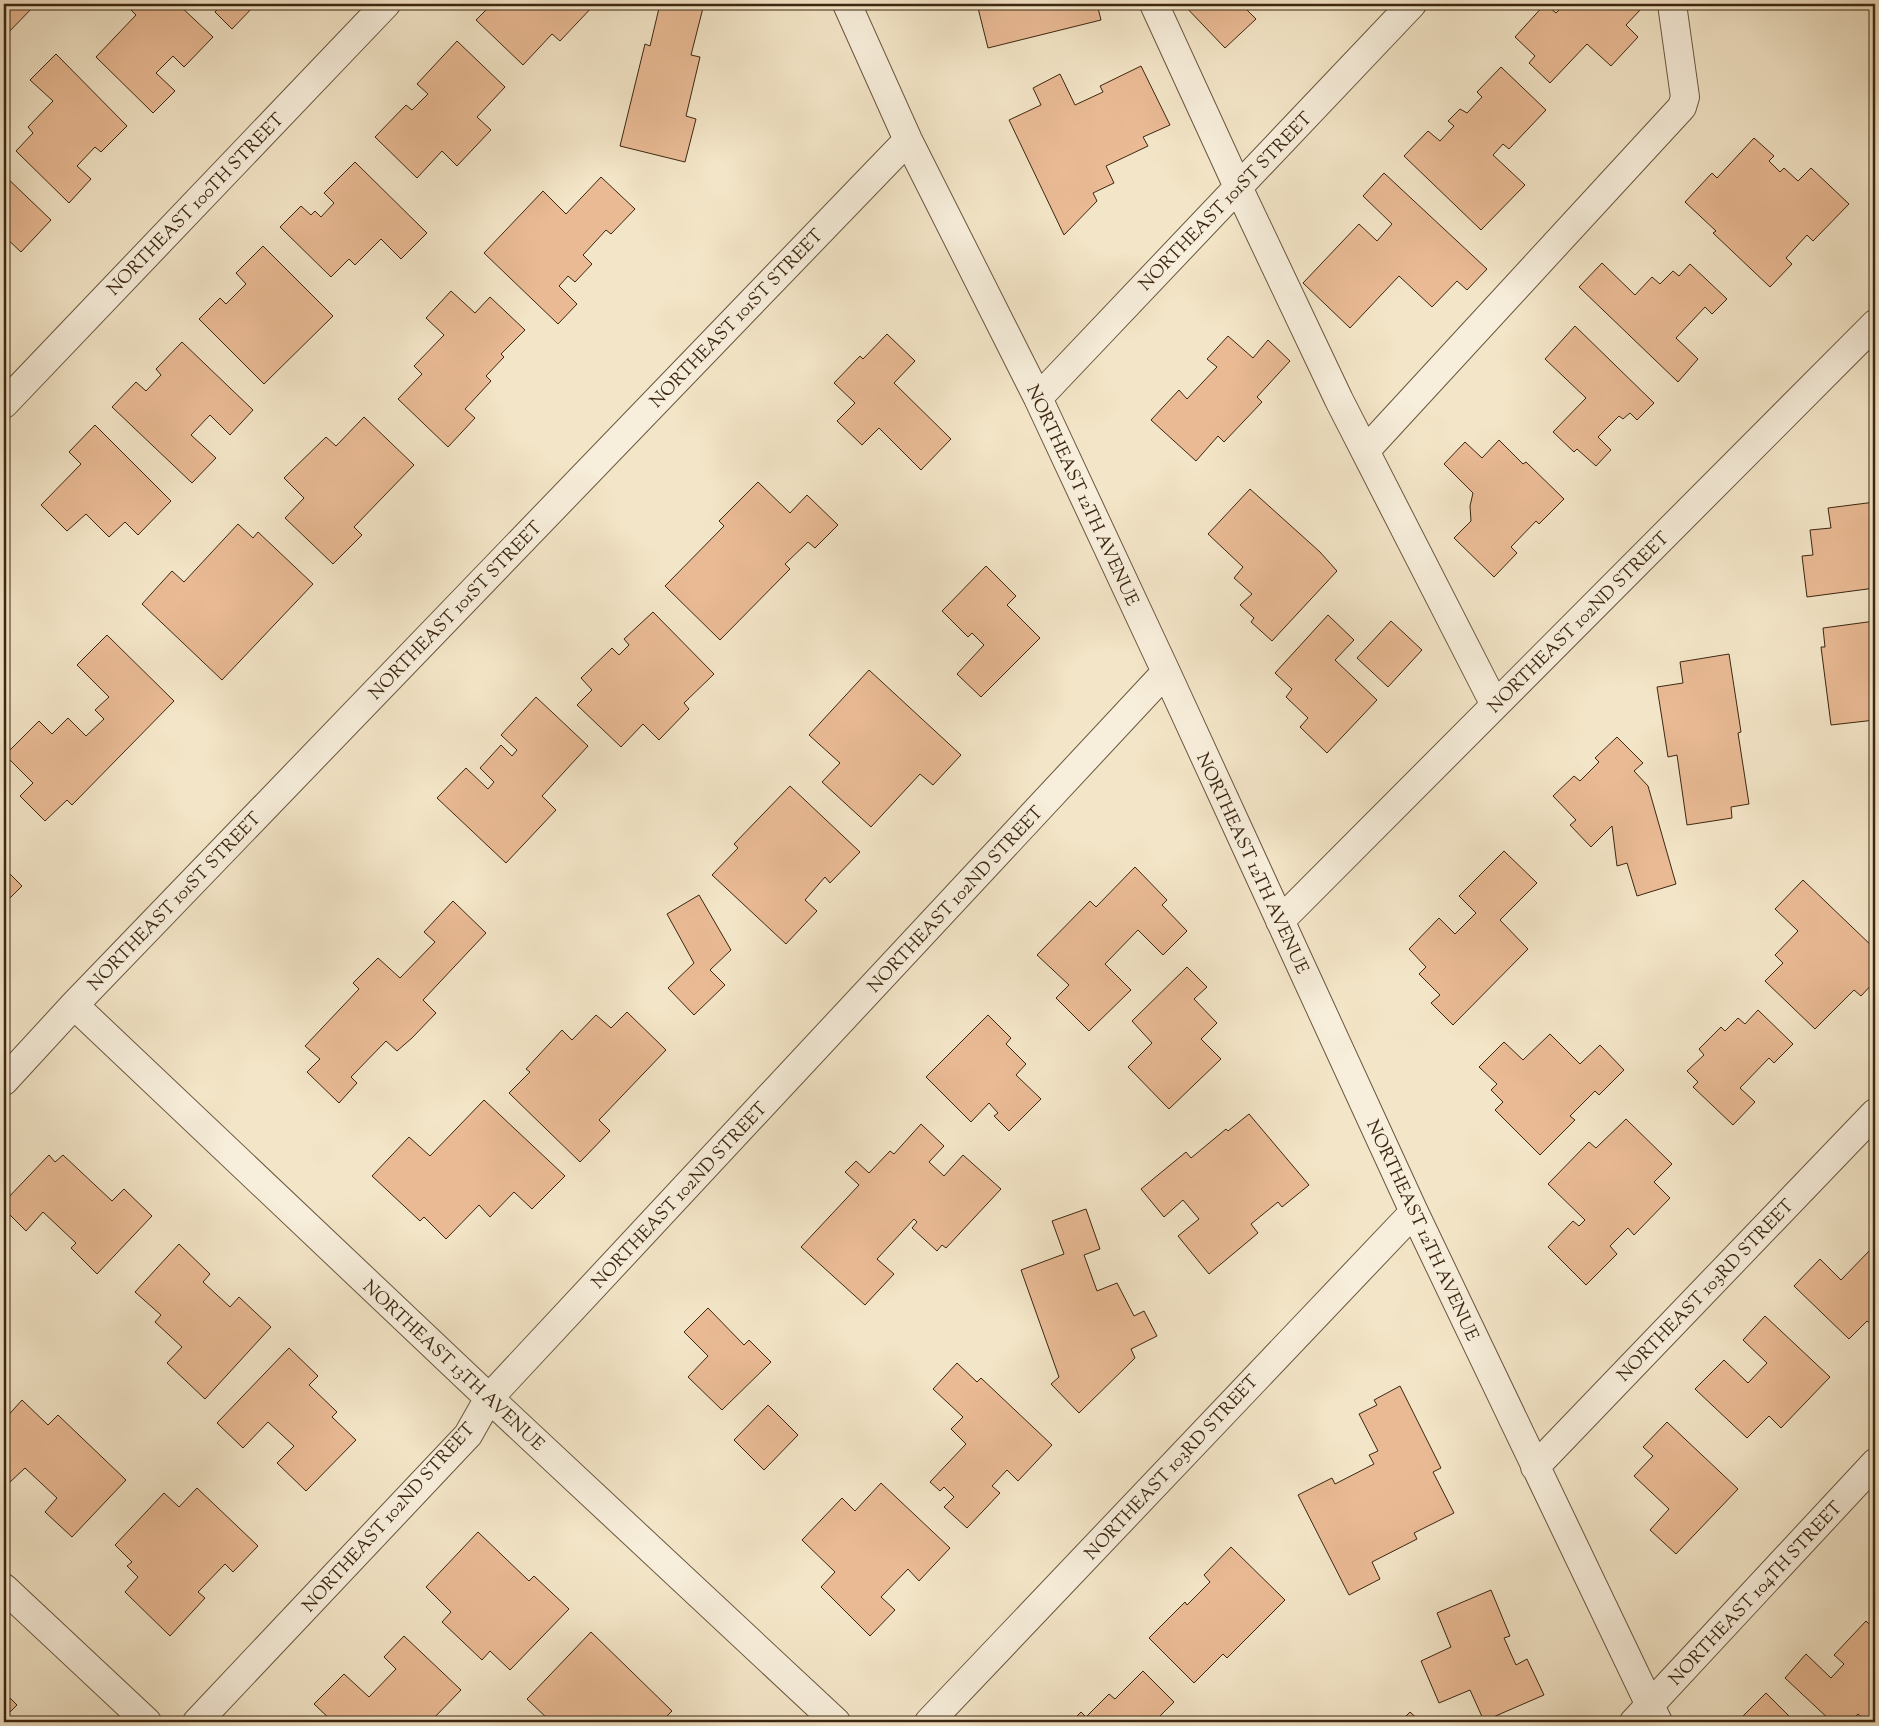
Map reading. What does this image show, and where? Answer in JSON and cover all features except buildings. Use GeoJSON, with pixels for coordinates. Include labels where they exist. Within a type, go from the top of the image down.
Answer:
{"type":"FeatureCollection","features":[{"type":"Feature","properties":{"kind":"street","name":"NORTHEAST 100TH STREET"},"geometry":{"type":"LineString","coordinates":[[4,404],[386,4]]}},
{"type":"Feature","properties":{"kind":"street","name":"NORTHEAST 12TH AVENUE"},"geometry":{"type":"LineString","coordinates":[[847,4],[908,140],[1038,398],[1414,1212],[1535,1467],[1648,1716]]}},
{"type":"Feature","properties":{"kind":"street"},"geometry":{"type":"LineString","coordinates":[[1154,4],[1339,400],[1495,705]]}},
{"type":"Feature","properties":{"kind":"street","name":"NORTHEAST 101ST STREET"},"geometry":{"type":"LineString","coordinates":[[1038,398],[1412,4]]}},
{"type":"Feature","properties":{"kind":"street"},"geometry":{"type":"LineString","coordinates":[[1366,450],[1682,107],[1685,97],[1672,4]]}},
{"type":"Feature","properties":{"kind":"street","name":"NORTHEAST 101ST STREET"},"geometry":{"type":"LineString","coordinates":[[4,1081],[74,1005],[908,140]]}},
{"type":"Feature","properties":{"kind":"street","name":"NORTHEAST 102ND STREET"},"geometry":{"type":"LineString","coordinates":[[1280,921],[1875,324]]}},
{"type":"Feature","properties":{"kind":"street","name":"NORTHEAST 102ND STREET"},"geometry":{"type":"LineString","coordinates":[[197,1722],[468,1435],[489,1398],[1166,672]]}},
{"type":"Feature","properties":{"kind":"street","name":"NORTHEAST 13TH AVENUE"},"geometry":{"type":"LineString","coordinates":[[74,1005],[489,1398],[836,1722]]}},
{"type":"Feature","properties":{"kind":"street","name":"NORTHEAST 103RD STREET"},"geometry":{"type":"LineString","coordinates":[[1535,1467],[1875,1113]]}},
{"type":"Feature","properties":{"kind":"street","name":"NORTHEAST 103RD STREET"},"geometry":{"type":"LineString","coordinates":[[929,1722],[1414,1212]]}},
{"type":"Feature","properties":{"kind":"street","name":"NORTHEAST 104TH STREET"},"geometry":{"type":"LineString","coordinates":[[1648,1716],[1875,1463]]}},
{"type":"Feature","properties":{"kind":"street"},"geometry":{"type":"LineString","coordinates":[[4,1588],[147,1722]]}}]}
